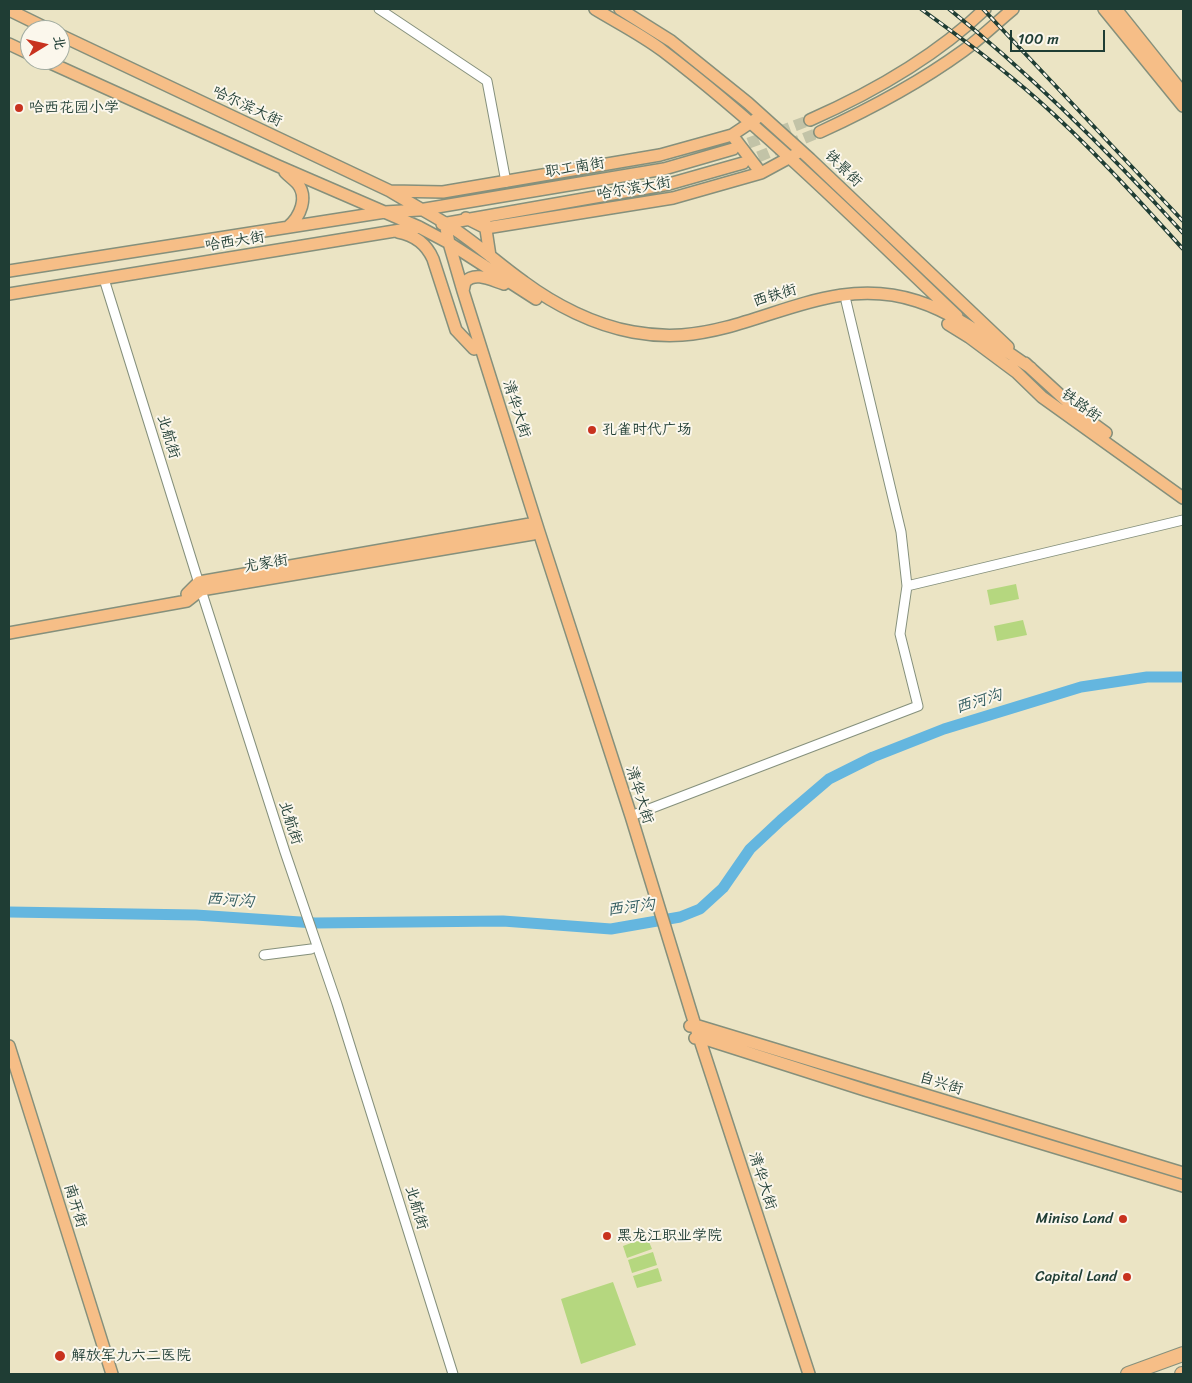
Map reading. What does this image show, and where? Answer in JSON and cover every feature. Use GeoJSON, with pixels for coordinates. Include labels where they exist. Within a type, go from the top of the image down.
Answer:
{"type":"FeatureCollection","features":[{"type":"Feature","properties":{"kind":"highway"},"geometry":{"type":"LineString","coordinates":[[1128,1374],[1177,1362],[1183,1354]]}},
{"type":"Feature","properties":{"kind":"main road","name":"铁景街"},"geometry":{"type":"LineString","coordinates":[[595,9],[662,50],[790,157],[970,328]]}},
{"type":"Feature","properties":{"kind":"main road","name":"铁景街"},"geometry":{"type":"LineString","coordinates":[[620,9],[671,41],[762,116],[802,151],[1031,368]]}},
{"type":"Feature","properties":{"kind":"main road"},"geometry":{"type":"LineString","coordinates":[[810,120],[877,88],[973,20],[984,9]]}},
{"type":"Feature","properties":{"kind":"main road"},"geometry":{"type":"LineString","coordinates":[[820,132],[890,97],[942,66],[1012,9]]}},
{"type":"Feature","properties":{"kind":"main road"},"geometry":{"type":"LineString","coordinates":[[1104,9],[1183,106]]}},
{"type":"Feature","properties":{"kind":"main road"},"geometry":{"type":"LineString","coordinates":[[1116,9],[1183,93]]}},
{"type":"Feature","properties":{"kind":"main road"},"geometry":{"type":"LineString","coordinates":[[9,10],[30,20]]}},
{"type":"Feature","properties":{"kind":"main road","name":"哈尔滨大街"},"geometry":{"type":"LineString","coordinates":[[70,40],[390,191],[445,223],[490,256],[521,287]]}},
{"type":"Feature","properties":{"kind":"main road"},"geometry":{"type":"LineString","coordinates":[[66,70],[278,166],[419,227],[521,287]]}},
{"type":"Feature","properties":{"kind":"main road","name":"哈尔滨大街"},"geometry":{"type":"LineString","coordinates":[[506,182],[660,155],[732,135],[762,116]]}},
{"type":"Feature","properties":{"kind":"main road"},"geometry":{"type":"LineString","coordinates":[[732,135],[761,172]]}},
{"type":"Feature","properties":{"kind":"main road","name":"职工南街"},"geometry":{"type":"LineString","coordinates":[[420,210],[664,169],[733,149]]}},
{"type":"Feature","properties":{"kind":"main road","name":"哈尔滨大街"},"geometry":{"type":"LineString","coordinates":[[486,228],[673,198],[761,172],[802,151]]}},
{"type":"Feature","properties":{"kind":"main road","name":"职工南街"},"geometry":{"type":"LineString","coordinates":[[466,218],[669,184],[743,163]]}},
{"type":"Feature","properties":{"kind":"main road"},"geometry":{"type":"LineString","coordinates":[[278,166],[298,184],[301,192],[301,210],[297,218],[288,227]]}},
{"type":"Feature","properties":{"kind":"main road"},"geometry":{"type":"LineString","coordinates":[[390,191],[443,192],[506,182]]}},
{"type":"Feature","properties":{"kind":"main road","name":"哈西大街"},"geometry":{"type":"LineString","coordinates":[[9,271],[385,212],[420,210]]}},
{"type":"Feature","properties":{"kind":"main road"},"geometry":{"type":"LineString","coordinates":[[484,216],[490,256]]}},
{"type":"Feature","properties":{"kind":"main road"},"geometry":{"type":"LineString","coordinates":[[466,218],[486,228]]}},
{"type":"Feature","properties":{"kind":"main road","name":"哈西大街"},"geometry":{"type":"LineString","coordinates":[[9,294],[391,232],[466,218]]}},
{"type":"Feature","properties":{"kind":"main road","name":"清华大街"},"geometry":{"type":"LineString","coordinates":[[445,223],[444,240],[474,349],[531,529],[643,864],[802,1374]]}},
{"type":"Feature","properties":{"kind":"main road"},"geometry":{"type":"LineString","coordinates":[[391,232],[411,236],[422,242],[428,249],[456,330],[474,349]]}},
{"type":"Feature","properties":{"kind":"main road","name":"清华大街"},"geometry":{"type":"LineString","coordinates":[[444,240],[463,291],[631,816],[643,864]]}},
{"type":"Feature","properties":{"kind":"main road"},"geometry":{"type":"LineString","coordinates":[[463,291],[465,282],[473,277],[486,278],[521,287]]}},
{"type":"Feature","properties":{"kind":"main road","name":"西铁街"},"geometry":{"type":"LineString","coordinates":[[521,287],[585,317],[631,332],[681,335],[703,332],[825,297],[866,293],[896,296],[918,301],[970,328],[1031,368]]}},
{"type":"Feature","properties":{"kind":"main road","name":"西铁街"},"geometry":{"type":"LineString","coordinates":[[521,287],[588,325],[623,336],[650,341],[686,341],[709,337],[814,307],[846,301],[865,299],[893,301],[918,309],[957,330],[1016,372]]}},
{"type":"Feature","properties":{"kind":"main road","name":"铁路街"},"geometry":{"type":"LineString","coordinates":[[970,328],[1042,397],[1183,498]]}},
{"type":"Feature","properties":{"kind":"main road","name":"铁路街"},"geometry":{"type":"LineString","coordinates":[[1031,368],[1084,417],[1183,490]]}},
{"type":"Feature","properties":{"kind":"main road","name":"尤家街"},"geometry":{"type":"LineString","coordinates":[[9,628],[185,596],[200,586],[531,529]]}},
{"type":"Feature","properties":{"kind":"main road","name":"尤家街"},"geometry":{"type":"LineString","coordinates":[[9,633],[188,601],[200,586]]}},
{"type":"Feature","properties":{"kind":"main road","name":"自兴街"},"geometry":{"type":"LineString","coordinates":[[692,1025],[1183,1173]]}},
{"type":"Feature","properties":{"kind":"main road","name":"清华大街"},"geometry":{"type":"LineString","coordinates":[[696,1038],[809,1374]]}},
{"type":"Feature","properties":{"kind":"main road","name":"自兴街"},"geometry":{"type":"LineString","coordinates":[[696,1038],[1183,1186]]}},
{"type":"Feature","properties":{"kind":"main road","name":"南开街"},"geometry":{"type":"LineString","coordinates":[[9,1046],[112,1374]]}},
{"type":"Feature","properties":{"kind":"street"},"geometry":{"type":"LineString","coordinates":[[379,9],[487,82],[506,182]]}},
{"type":"Feature","properties":{"kind":"street","name":"北航街"},"geometry":{"type":"LineString","coordinates":[[104,279],[200,586],[320,959],[337,1004],[454,1374]]}},
{"type":"Feature","properties":{"kind":"street"},"geometry":{"type":"LineString","coordinates":[[631,816],[918,706],[900,634],[906,586],[901,532],[846,301]]}},
{"type":"Feature","properties":{"kind":"street"},"geometry":{"type":"LineString","coordinates":[[906,586],[1183,520]]}},
{"type":"Feature","properties":{"kind":"street"},"geometry":{"type":"LineString","coordinates":[[264,955],[311,948]]}},
{"type":"Feature","properties":{"kind":"green space"},"geometry":{"type":"Polygon","coordinates":[[[1016,584],[1019,599],[990,605],[987,590],[1016,584]]]}},
{"type":"Feature","properties":{"kind":"green space"},"geometry":{"type":"Polygon","coordinates":[[[1023,620],[1027,635],[997,641],[994,626],[1023,620]]]}},
{"type":"Feature","properties":{"kind":"green space"},"geometry":{"type":"Polygon","coordinates":[[[647,1237],[652,1249],[627,1258],[623,1246],[647,1237]]]}},
{"type":"Feature","properties":{"kind":"green space"},"geometry":{"type":"Polygon","coordinates":[[[653,1252],[657,1265],[632,1273],[628,1260],[653,1252]]]}},
{"type":"Feature","properties":{"kind":"green space"},"geometry":{"type":"Polygon","coordinates":[[[658,1268],[662,1281],[637,1288],[633,1276],[658,1268]]]}},
{"type":"Feature","properties":{"kind":"green space"},"geometry":{"type":"Polygon","coordinates":[[[613,1282],[636,1345],[581,1364],[561,1299],[613,1282]]]}},
{"type":"Feature","properties":{"kind":"waterway","name":"西河沟"},"geometry":{"type":"LineString","coordinates":[[9,912],[196,915],[315,923],[503,921],[611,929],[680,917],[700,909],[723,888],[750,849],[829,779],[873,757],[944,729],[1081,687],[1147,677],[1183,677]]}},
{"type":"Feature","properties":{"kind":"tunnel"},"geometry":{"type":"LineString","coordinates":[[733,149],[810,120]]}},
{"type":"Feature","properties":{"kind":"tunnel"},"geometry":{"type":"LineString","coordinates":[[743,163],[820,132]]}},
{"type":"Feature","properties":{"kind":"railway"},"geometry":{"type":"LineString","coordinates":[[921,9],[995,64],[1057,117],[1112,172],[1183,249]]}},
{"type":"Feature","properties":{"kind":"railway"},"geometry":{"type":"LineString","coordinates":[[949,9],[1011,61],[1070,116],[1183,233]]}},
{"type":"Feature","properties":{"kind":"railway"},"geometry":{"type":"LineString","coordinates":[[983,9],[1183,221]]}},
{"type":"Feature","properties":{"kind":"place","name":"哈西花园小学"},"geometry":{"type":"Point","coordinates":[19,108]}},
{"type":"Feature","properties":{"kind":"place","name":"孔雀时代广场"},"geometry":{"type":"Point","coordinates":[592,430]}},
{"type":"Feature","properties":{"kind":"place","name":"Miniso Land"},"geometry":{"type":"Point","coordinates":[1123,1219]}},
{"type":"Feature","properties":{"kind":"place","name":"黑龙江职业学院"},"geometry":{"type":"Point","coordinates":[607,1236]}},
{"type":"Feature","properties":{"kind":"place","name":"Capital Land"},"geometry":{"type":"Point","coordinates":[1127,1277]}},
{"type":"Feature","properties":{"kind":"place","name":"解放军九六二医院"},"geometry":{"type":"Point","coordinates":[60,1356]}}]}
